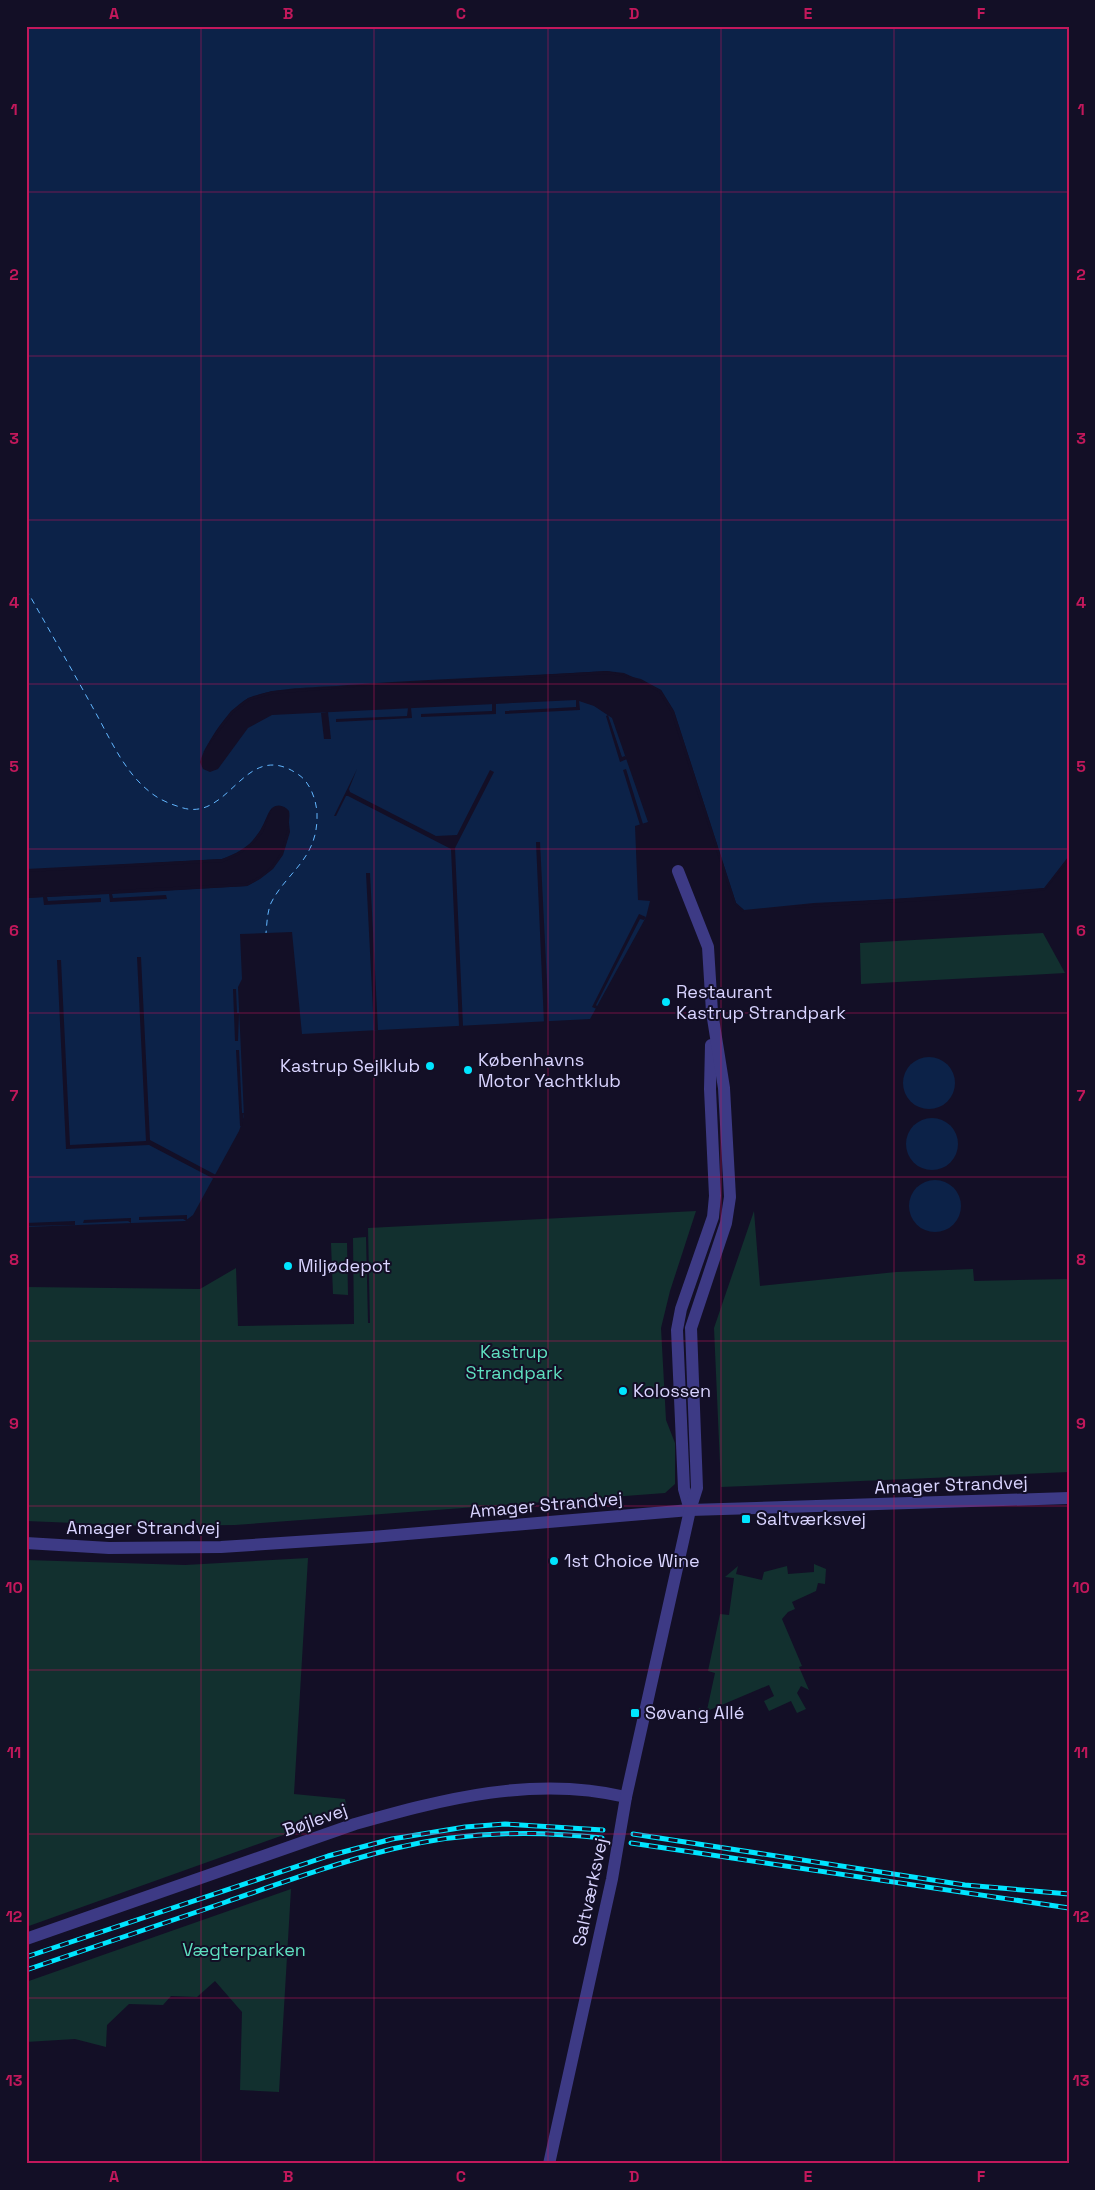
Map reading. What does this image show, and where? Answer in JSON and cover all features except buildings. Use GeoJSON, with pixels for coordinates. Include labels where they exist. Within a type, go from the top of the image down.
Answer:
{"type":"FeatureCollection","features":[{"type":"Feature","properties":{"kind":"street"},"geometry":{"type":"LineString","coordinates":[[678,871],[708,947],[712,1012],[724,1088],[730,1197],[726,1223],[691,1328],[697,1488],[690,1510]]}},
{"type":"Feature","properties":{"kind":"street","name":"Amager Strandvej"},"geometry":{"type":"LineString","coordinates":[[26,1543],[108,1548],[224,1546],[372,1537],[690,1510],[1069,1498]]}},
{"type":"Feature","properties":{"kind":"street","name":"Saltværksvej"},"geometry":{"type":"LineString","coordinates":[[549,2164],[612,1879],[626,1797],[690,1510]]}},
{"type":"Feature","properties":{"kind":"street","name":"Bøjlevej"},"geometry":{"type":"LineString","coordinates":[[26,1939],[355,1824],[417,1807],[486,1792],[524,1788],[594,1789],[626,1797]]}},
{"type":"Feature","properties":{"kind":"green space"},"geometry":{"type":"Polygon","coordinates":[[[1043,933],[1065,973],[861,984],[860,943],[1043,933]]]}},
{"type":"Feature","properties":{"kind":"green space","name":"Kastrup Strandpark"},"geometry":{"type":"Polygon","coordinates":[[[696,1211],[670,1291],[661,1328],[666,1420],[675,1443],[675,1484],[665,1493],[235,1525],[149,1526],[26,1521],[26,1287],[200,1289],[236,1268],[238,1326],[354,1324],[353,1238],[366,1237],[368,1323],[370,1323],[368,1228],[696,1211]]]}},
{"type":"Feature","properties":{"kind":"green space"},"geometry":{"type":"Polygon","coordinates":[[[754,1211],[760,1286],[896,1272],[973,1269],[974,1281],[1069,1279],[1069,1472],[721,1487],[714,1328],[754,1211]]]}},
{"type":"Feature","properties":{"kind":"green space"},"geometry":{"type":"Polygon","coordinates":[[[331,1243],[347,1243],[348,1295],[333,1294],[331,1243]]]}},
{"type":"Feature","properties":{"kind":"green space"},"geometry":{"type":"Polygon","coordinates":[[[308,1558],[294,1794],[345,1799],[348,1815],[292,1832],[26,1927],[26,1560],[185,1565],[308,1558]]]}},
{"type":"Feature","properties":{"kind":"green space"},"geometry":{"type":"Polygon","coordinates":[[[814,1564],[826,1569],[825,1584],[818,1583],[816,1591],[792,1602],[795,1609],[788,1612],[782,1619],[802,1666],[799,1667],[809,1690],[801,1686],[797,1693],[806,1709],[797,1713],[791,1701],[769,1711],[764,1701],[774,1696],[769,1685],[698,1715],[699,1708],[707,1710],[715,1673],[708,1671],[720,1614],[729,1615],[734,1578],[725,1577],[738,1566],[736,1574],[762,1580],[764,1572],[787,1566],[788,1574],[814,1572],[814,1564]]]}},
{"type":"Feature","properties":{"kind":"green space","name":"Vægterparken"},"geometry":{"type":"Polygon","coordinates":[[[291,1889],[279,2092],[240,2090],[242,2012],[215,1981],[197,1997],[171,1996],[163,2005],[129,2004],[107,2025],[106,2047],[75,2039],[26,2042],[26,1982],[291,1889]]]}},
{"type":"Feature","properties":{"kind":"water"},"geometry":{"type":"Polygon","coordinates":[[[26,26],[1069,26],[1069,856],[1045,888],[995,894],[814,903],[744,910],[736,903],[674,711],[661,690],[624,673],[607,671],[413,681],[299,688],[263,693],[243,701],[220,725],[203,754],[200,762],[203,769],[210,772],[218,769],[248,728],[272,715],[576,700],[594,706],[612,718],[648,822],[635,826],[638,900],[650,901],[646,917],[590,1019],[302,1034],[292,932],[240,934],[242,979],[238,987],[244,1116],[239,1131],[193,1215],[185,1221],[26,1227],[26,898],[247,886],[265,875],[283,852],[288,834],[289,811],[279,805],[274,806],[254,840],[239,851],[222,859],[26,870],[26,26]]]}},
{"type":"Feature","properties":{"kind":"water"},"geometry":{"type":"Polygon","coordinates":[[[929,1057],[939,1059],[947,1065],[953,1073],[955,1083],[953,1093],[947,1101],[939,1107],[929,1109],[919,1107],[911,1101],[905,1093],[903,1083],[905,1073],[911,1065],[919,1059],[929,1057]]]}},
{"type":"Feature","properties":{"kind":"water"},"geometry":{"type":"Polygon","coordinates":[[[932,1118],[942,1120],[950,1126],[956,1134],[958,1144],[956,1154],[950,1162],[942,1168],[932,1170],[922,1168],[914,1162],[908,1154],[906,1144],[908,1134],[914,1126],[922,1120],[932,1118]]]}},
{"type":"Feature","properties":{"kind":"water"},"geometry":{"type":"Polygon","coordinates":[[[935,1180],[945,1182],[953,1188],[959,1196],[961,1206],[959,1216],[953,1224],[945,1230],[935,1232],[925,1230],[917,1224],[911,1216],[909,1206],[911,1196],[917,1188],[925,1182],[935,1180]]]}},
{"type":"Feature","properties":{"kind":"pier"},"geometry":{"type":"Polygon","coordinates":[[[607,671],[641,679],[661,690],[674,711],[736,903],[744,910],[743,912],[734,904],[671,712],[659,692],[640,681],[623,676],[607,674],[379,685],[272,694],[250,700],[233,713],[202,754],[231,711],[248,698],[272,691],[607,671]]]}},
{"type":"Feature","properties":{"kind":"pier"},"geometry":{"type":"Polygon","coordinates":[[[576,700],[579,700],[580,710],[505,714],[505,711],[576,707],[576,700]]]}},
{"type":"Feature","properties":{"kind":"pier"},"geometry":{"type":"Polygon","coordinates":[[[492,704],[496,704],[496,714],[421,717],[421,714],[492,711],[492,704]]]}},
{"type":"Feature","properties":{"kind":"pier"},"geometry":{"type":"Polygon","coordinates":[[[408,708],[411,708],[412,718],[336,722],[336,719],[407,716],[408,708]]]}},
{"type":"Feature","properties":{"kind":"pier"},"geometry":{"type":"Polygon","coordinates":[[[328,712],[331,739],[324,739],[321,713],[328,712]]]}},
{"type":"Feature","properties":{"kind":"pier"},"geometry":{"type":"Polygon","coordinates":[[[608,715],[622,757],[625,756],[627,759],[620,762],[606,716],[608,715]]]}},
{"type":"Feature","properties":{"kind":"pier"},"geometry":{"type":"Polygon","coordinates":[[[357,769],[349,789],[350,792],[436,836],[457,835],[490,770],[494,772],[455,848],[463,1026],[459,1026],[451,849],[348,796],[346,796],[336,816],[334,816],[357,769]]]}},
{"type":"Feature","properties":{"kind":"pier"},"geometry":{"type":"Polygon","coordinates":[[[626,769],[643,824],[640,825],[623,770],[626,769]]]}},
{"type":"Feature","properties":{"kind":"pier"},"geometry":{"type":"Polygon","coordinates":[[[272,808],[263,832],[252,845],[238,855],[223,862],[26,872],[26,869],[222,859],[237,853],[250,844],[260,831],[272,808]]]}},
{"type":"Feature","properties":{"kind":"pier"},"geometry":{"type":"Polygon","coordinates":[[[289,823],[290,832],[283,855],[273,869],[247,886],[112,894],[113,898],[166,895],[167,899],[110,902],[109,894],[47,897],[48,901],[101,898],[101,902],[44,905],[43,897],[26,898],[26,895],[246,883],[259,877],[271,867],[281,853],[289,823]]]}},
{"type":"Feature","properties":{"kind":"pier"},"geometry":{"type":"Polygon","coordinates":[[[536,842],[540,842],[549,1023],[544,1023],[536,842]]]}},
{"type":"Feature","properties":{"kind":"pier"},"geometry":{"type":"Polygon","coordinates":[[[1069,856],[1069,860],[1045,890],[995,897],[795,908],[795,906],[1044,888],[1069,856]]]}},
{"type":"Feature","properties":{"kind":"pier"},"geometry":{"type":"Polygon","coordinates":[[[366,873],[370,873],[378,1030],[374,1030],[366,873]]]}},
{"type":"Feature","properties":{"kind":"pier"},"geometry":{"type":"Polygon","coordinates":[[[639,914],[646,917],[644,920],[640,919],[596,1005],[597,1009],[592,1007],[639,914]]]}},
{"type":"Feature","properties":{"kind":"pier"},"geometry":{"type":"Polygon","coordinates":[[[137,957],[141,957],[150,1140],[216,1175],[214,1179],[149,1145],[66,1149],[57,960],[61,960],[70,1145],[146,1141],[137,957]]]}},
{"type":"Feature","properties":{"kind":"pier"},"geometry":{"type":"Polygon","coordinates":[[[233,989],[236,989],[237,1013],[239,1013],[238,1041],[235,1041],[233,989]]]}},
{"type":"Feature","properties":{"kind":"pier"},"geometry":{"type":"Polygon","coordinates":[[[236,1050],[239,1050],[242,1113],[244,1113],[242,1126],[240,1126],[236,1050]]]}},
{"type":"Feature","properties":{"kind":"pier"},"geometry":{"type":"Polygon","coordinates":[[[187,1215],[187,1221],[183,1219],[139,1220],[139,1217],[187,1215]]]}},
{"type":"Feature","properties":{"kind":"pier"},"geometry":{"type":"Polygon","coordinates":[[[131,1218],[131,1223],[128,1221],[83,1223],[84,1220],[131,1218]]]}},
{"type":"Feature","properties":{"kind":"pier"},"geometry":{"type":"Polygon","coordinates":[[[75,1221],[75,1225],[26,1226],[26,1223],[75,1221]]]}},
{"type":"Feature","properties":{"kind":"ferry route"},"geometry":{"type":"LineString","coordinates":[[26,589],[117,753],[140,784],[153,795],[176,806],[197,809],[212,804],[250,773],[264,766],[280,766],[299,775],[307,783],[313,794],[317,819],[312,845],[271,903],[266,933]]}},
{"type":"Feature","properties":{"kind":"railway"},"geometry":{"type":"LineString","coordinates":[[26,1957],[328,1856],[392,1839],[465,1827],[505,1824],[603,1830]]}},
{"type":"Feature","properties":{"kind":"railway"},"geometry":{"type":"LineString","coordinates":[[26,1970],[309,1874],[418,1843],[470,1836],[523,1833],[602,1838]]}},
{"type":"Feature","properties":{"kind":"railway"},"geometry":{"type":"LineString","coordinates":[[633,1834],[965,1885],[1069,1894]]}},
{"type":"Feature","properties":{"kind":"railway"},"geometry":{"type":"LineString","coordinates":[[631,1843],[1069,1908]]}},
{"type":"Feature","properties":{"kind":"place","name":"Restaurant Kastrup Strandpark"},"geometry":{"type":"Point","coordinates":[666,1002]}},
{"type":"Feature","properties":{"kind":"place","name":"Kastrup Sejlklub"},"geometry":{"type":"Point","coordinates":[430,1066]}},
{"type":"Feature","properties":{"kind":"place","name":"Københavns Motor Yachtklub"},"geometry":{"type":"Point","coordinates":[468,1070]}},
{"type":"Feature","properties":{"kind":"place","name":"Miljødepot"},"geometry":{"type":"Point","coordinates":[288,1266]}},
{"type":"Feature","properties":{"kind":"place","name":"Kolossen"},"geometry":{"type":"Point","coordinates":[623,1391]}},
{"type":"Feature","properties":{"kind":"place","name":"Saltværksvej"},"geometry":{"type":"Point","coordinates":[746,1519]}},
{"type":"Feature","properties":{"kind":"place","name":"1st Choice Wine"},"geometry":{"type":"Point","coordinates":[554,1561]}},
{"type":"Feature","properties":{"kind":"place","name":"Søvang Allé"},"geometry":{"type":"Point","coordinates":[635,1713]}}]}
